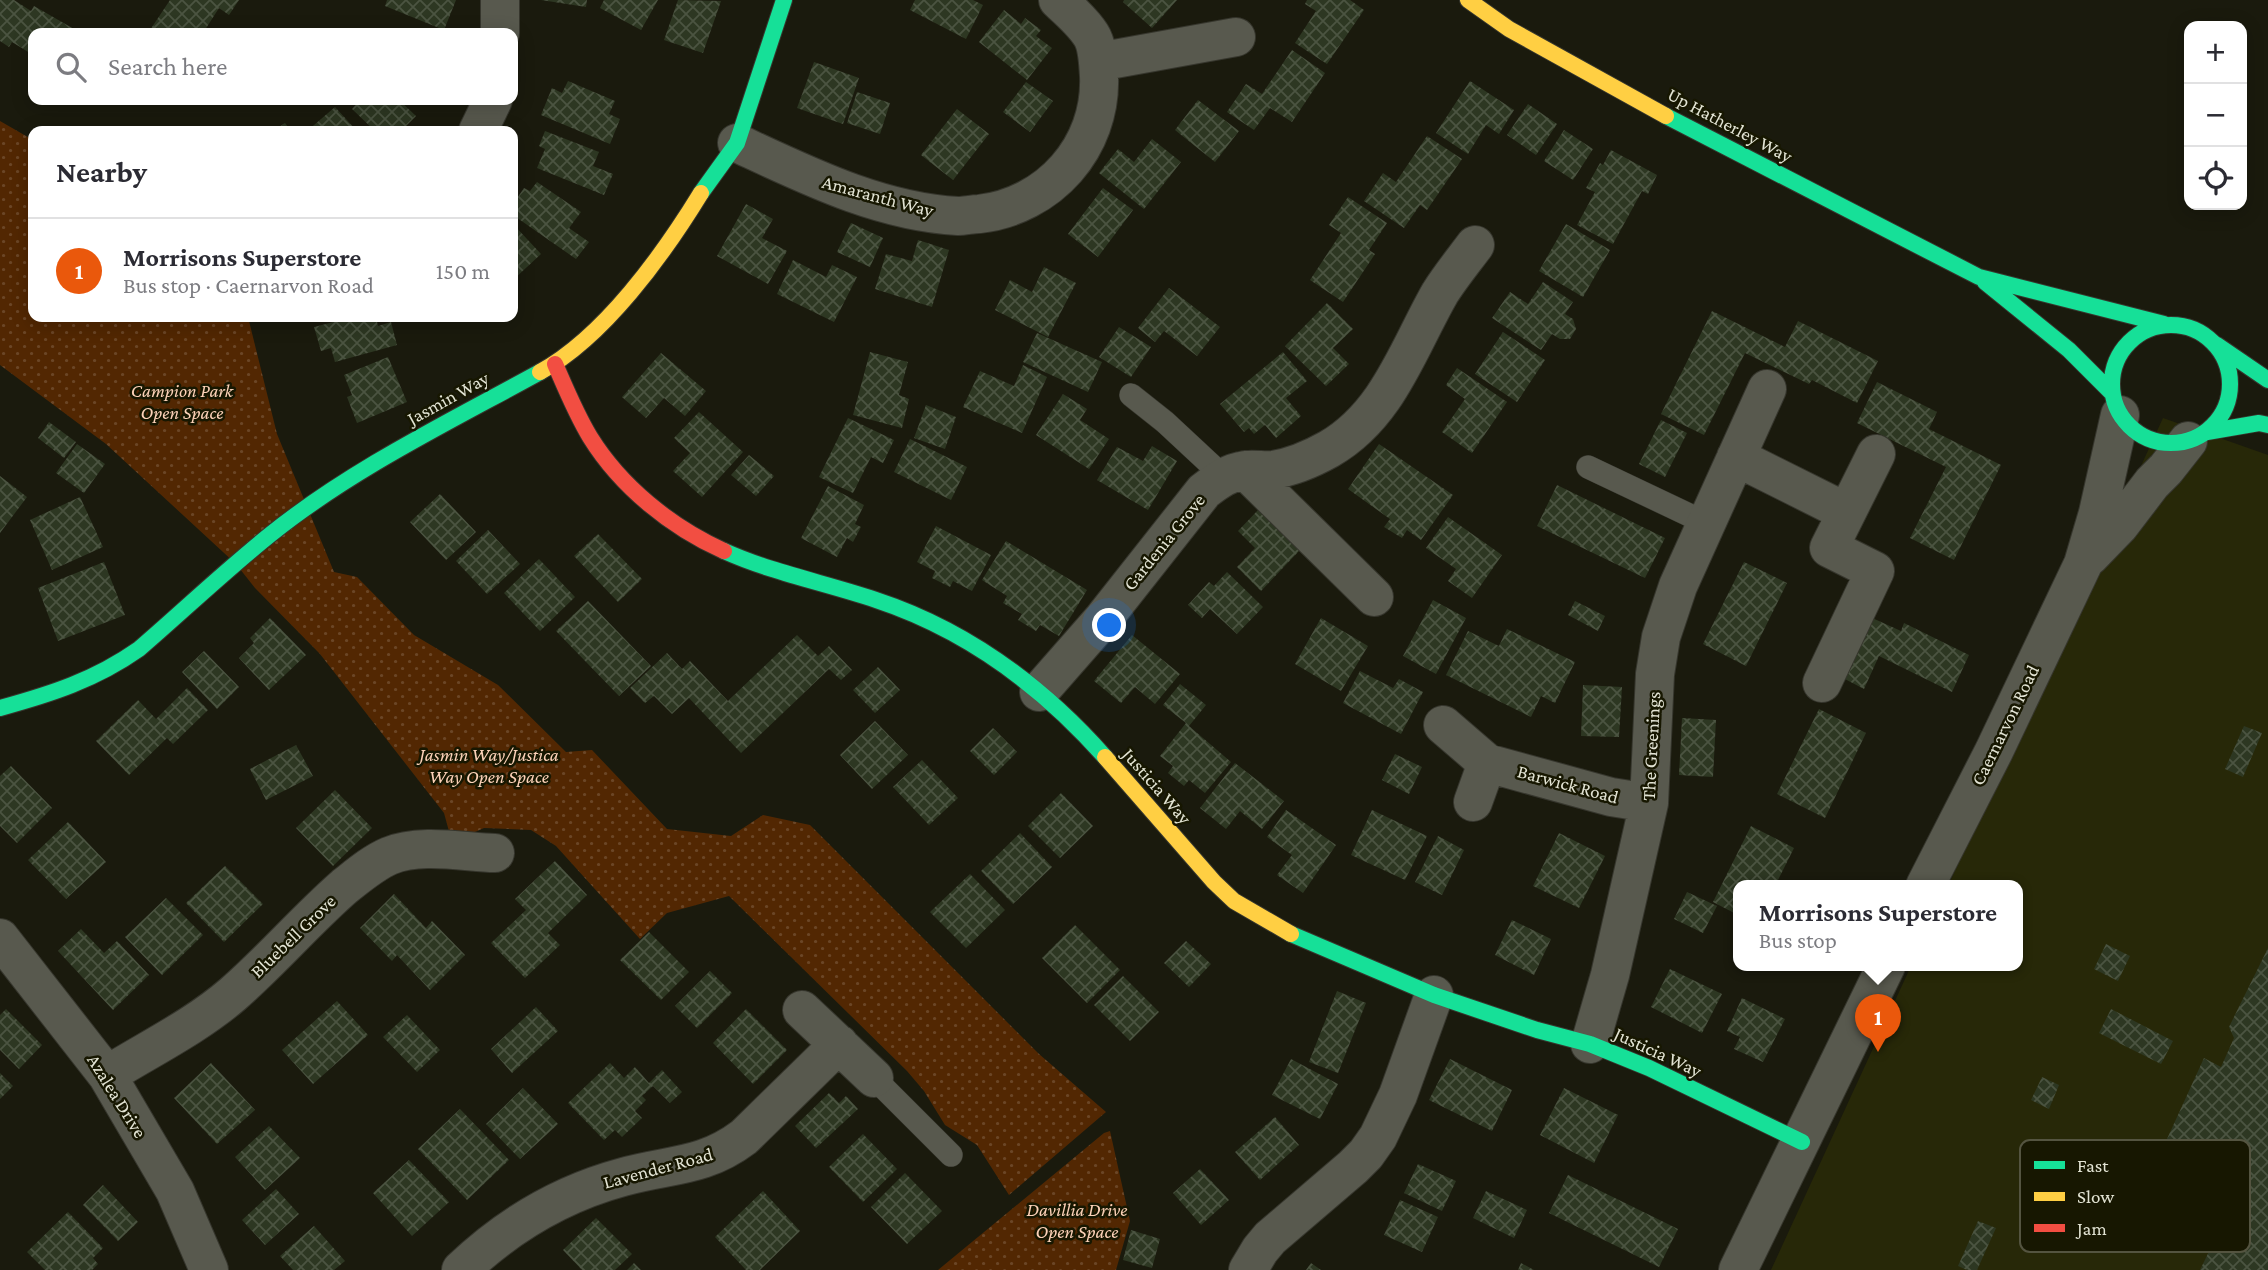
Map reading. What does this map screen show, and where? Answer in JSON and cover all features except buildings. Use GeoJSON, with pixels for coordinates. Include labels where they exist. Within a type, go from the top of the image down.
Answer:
{"type":"FeatureCollection","features":[{"type":"Feature","properties":{"kind":"street"},"geometry":{"type":"LineString","coordinates":[[499,0],[499,28]]}},
{"type":"Feature","properties":{"kind":"street","name":"Jasmin Way"},"geometry":{"type":"LineString","coordinates":[[0,708],[56,693],[115,666],[139,649],[272,533],[340,485],[555,364],[591,334],[653,266],[705,186],[737,143],[785,0]]}},
{"type":"Feature","properties":{"kind":"street","name":"Amaranth Way"},"geometry":{"type":"LineString","coordinates":[[737,143],[833,187],[913,209],[960,216],[989,213],[1014,206],[1037,195],[1057,180],[1074,161],[1087,140],[1095,116],[1100,89],[1098,62],[1091,35],[1058,0]]}},
{"type":"Feature","properties":{"kind":"street","name":"Up Hatherley Way"},"geometry":{"type":"LineString","coordinates":[[1468,0],[1509,29],[1688,128],[1979,276],[2164,324]]}},
{"type":"Feature","properties":{"kind":"street"},"geometry":{"type":"LineString","coordinates":[[1098,62],[1236,37]]}},
{"type":"Feature","properties":{"kind":"street"},"geometry":{"type":"LineString","coordinates":[[480,126],[491,105]]}},
{"type":"Feature","properties":{"kind":"street"},"geometry":{"type":"LineString","coordinates":[[1234,473],[1274,470],[1302,461],[1329,449],[1351,433],[1387,392],[1416,344],[1427,288],[1475,245]]}},
{"type":"Feature","properties":{"kind":"street","name":"Up Hatherley Way"},"geometry":{"type":"LineString","coordinates":[[1979,276],[2069,350],[2116,404]]}},
{"type":"Feature","properties":{"kind":"street"},"geometry":{"type":"LineString","coordinates":[[2268,380],[2201,331],[2186,326],[2164,324],[2141,332],[2124,346],[2112,371],[2116,404],[2137,433],[2160,442],[2259,423],[2268,425]]}},
{"type":"Feature","properties":{"kind":"street"},"geometry":{"type":"LineString","coordinates":[[2197,436],[2220,417],[2230,396],[2230,373],[2217,345]]}},
{"type":"Feature","properties":{"kind":"street","name":"Justicia Way"},"geometry":{"type":"LineString","coordinates":[[555,364],[576,414],[594,443],[638,495],[664,516],[716,548],[878,600],[922,618],[1009,668],[1039,692],[1100,752],[1196,863],[1234,901],[1276,928],[1434,995],[1537,1030],[1590,1044],[1649,1068],[1802,1142]]}},
{"type":"Feature","properties":{"kind":"street","name":"The Greenings"},"geometry":{"type":"LineString","coordinates":[[1590,1044],[1610,975],[1650,803],[1655,674],[1661,637],[1678,586],[1767,389]]}},
{"type":"Feature","properties":{"kind":"street","name":"Caernarvon Road"},"geometry":{"type":"LineString","coordinates":[[1928,880],[1994,751],[2083,564],[2098,513],[2116,404]]}},
{"type":"Feature","properties":{"kind":"street","name":"Caernarvon Road"},"geometry":{"type":"LineString","coordinates":[[2083,564],[2120,525],[2151,483],[2197,436]]}},
{"type":"Feature","properties":{"kind":"street"},"geometry":{"type":"LineString","coordinates":[[1822,683],[1875,571],[1829,548],[1876,454]]}},
{"type":"Feature","properties":{"kind":"street"},"geometry":{"type":"LineString","coordinates":[[1736,457],[1846,512]]}},
{"type":"Feature","properties":{"kind":"street"},"geometry":{"type":"LineString","coordinates":[[1234,473],[1374,597]]}},
{"type":"Feature","properties":{"kind":"street","name":"Gardenia Grove"},"geometry":{"type":"LineString","coordinates":[[1039,692],[1103,619],[1192,502],[1234,473]]}},
{"type":"Feature","properties":{"kind":"street","name":"Barwick Road"},"geometry":{"type":"LineString","coordinates":[[1443,725],[1487,763],[1611,797],[1650,803]]}},
{"type":"Feature","properties":{"kind":"street"},"geometry":{"type":"LineString","coordinates":[[1474,802],[1487,763]]}},
{"type":"Feature","properties":{"kind":"street","name":"Bluebell Grove"},"geometry":{"type":"LineString","coordinates":[[107,1075],[232,995],[333,897],[372,865],[391,855],[430,848],[495,853]]}},
{"type":"Feature","properties":{"kind":"street","name":"Azalea Drive"},"geometry":{"type":"LineString","coordinates":[[1,941],[107,1075],[175,1191],[197,1266]]}},
{"type":"Feature","properties":{"kind":"street"},"geometry":{"type":"LineString","coordinates":[[1738,1270],[1884,971]]}},
{"type":"Feature","properties":{"kind":"street"},"geometry":{"type":"LineString","coordinates":[[1248,1270],[1270,1238],[1353,1167],[1378,1137],[1402,1085],[1434,995]]}},
{"type":"Feature","properties":{"kind":"street"},"geometry":{"type":"LineString","coordinates":[[802,1010],[874,1078]]}},
{"type":"Feature","properties":{"kind":"street","name":"Lavender Road"},"geometry":{"type":"LineString","coordinates":[[461,1270],[488,1245],[550,1205],[589,1187],[625,1176],[689,1165],[730,1147],[744,1137],[839,1044]]}},
{"type":"Feature","properties":{"kind":"lane"},"geometry":{"type":"LineString","coordinates":[[1131,395],[1234,473]]}},
{"type":"Feature","properties":{"kind":"lane"},"geometry":{"type":"LineString","coordinates":[[1588,467],[1706,523]]}},
{"type":"Feature","properties":{"kind":"lane"},"geometry":{"type":"LineString","coordinates":[[874,1078],[951,1155]]}},
{"type":"Feature","properties":{"kind":"shaded area"},"geometry":{"type":"Polygon","coordinates":[[[2163,418],[2268,455],[2268,1270],[1771,1270],[1909,971],[2023,971],[2023,880],[1951,880],[2163,418]]]}},
{"type":"Feature","properties":{"kind":"green space","name":"Jasmin Way/Justica Way Open Space"},"geometry":{"type":"Polygon","coordinates":[[[0,121],[28,137],[28,322],[249,322],[277,434],[334,572],[357,577],[414,635],[498,685],[566,752],[592,750],[667,829],[731,836],[763,815],[810,825],[1039,1054],[1106,1112],[1009,1195],[977,1145],[945,1125],[924,1091],[907,1071],[729,896],[667,913],[640,939],[556,846],[531,830],[484,828],[468,835],[450,835],[444,813],[320,654],[255,588],[236,564],[106,444],[0,365],[0,121]]]}},
{"type":"Feature","properties":{"kind":"green space","name":"Davillia Drive Open Space"},"geometry":{"type":"Polygon","coordinates":[[[1110,1131],[1130,1221],[1116,1270],[938,1270],[1104,1133],[1110,1131]]]}},
{"type":"Feature","properties":{"kind":"traffic: fast"},"geometry":{"type":"LineString","coordinates":[[701,193],[737,143],[784,0]]}},
{"type":"Feature","properties":{"kind":"traffic: fast"},"geometry":{"type":"LineString","coordinates":[[1666,116],[1979,277],[2164,324]]}},
{"type":"Feature","properties":{"kind":"traffic: fast"},"geometry":{"type":"LineString","coordinates":[[1985,282],[2069,350],[2112,393]]}},
{"type":"Feature","properties":{"kind":"traffic: fast"},"geometry":{"type":"LineString","coordinates":[[2171,325],[2194,329],[2213,342],[2226,361],[2230,384],[2226,407],[2213,426],[2194,439],[2171,443],[2148,439],[2129,426],[2116,407],[2112,384],[2116,361],[2129,342],[2148,329],[2171,325]]}},
{"type":"Feature","properties":{"kind":"traffic: fast"},"geometry":{"type":"LineString","coordinates":[[2217,345],[2268,380]]}},
{"type":"Feature","properties":{"kind":"traffic: fast"},"geometry":{"type":"LineString","coordinates":[[0,708],[72,685],[122,660],[139,649],[302,510],[402,447],[540,372]]}},
{"type":"Feature","properties":{"kind":"traffic: fast"},"geometry":{"type":"LineString","coordinates":[[2207,432],[2259,423],[2268,425]]}},
{"type":"Feature","properties":{"kind":"traffic: fast"},"geometry":{"type":"LineString","coordinates":[[724,551],[780,572],[876,600],[941,627],[972,644],[1029,684],[1081,731],[1105,757]]}},
{"type":"Feature","properties":{"kind":"traffic: fast"},"geometry":{"type":"LineString","coordinates":[[1291,934],[1434,995],[1537,1030],[1590,1044],[1649,1068],[1802,1142]]}},
{"type":"Feature","properties":{"kind":"traffic: slow"},"geometry":{"type":"LineString","coordinates":[[1468,0],[1509,29],[1666,116]]}},
{"type":"Feature","properties":{"kind":"traffic: slow"},"geometry":{"type":"LineString","coordinates":[[540,372],[587,338],[630,293],[669,242],[701,193]]}},
{"type":"Feature","properties":{"kind":"traffic: slow"},"geometry":{"type":"LineString","coordinates":[[1105,757],[1214,882],[1234,901],[1291,934]]}},
{"type":"Feature","properties":{"kind":"traffic: jam"},"geometry":{"type":"LineString","coordinates":[[555,364],[585,428],[617,473],[666,518],[724,551]]}},
{"type":"Feature","properties":{"kind":"place","name":"Morrisons Superstore"},"geometry":{"type":"Point","coordinates":[1878,1052]}},
{"type":"Feature","properties":{"kind":"park label","name":"Campion Park Open Space"},"geometry":{"type":"Point","coordinates":[182,401]}}]}
